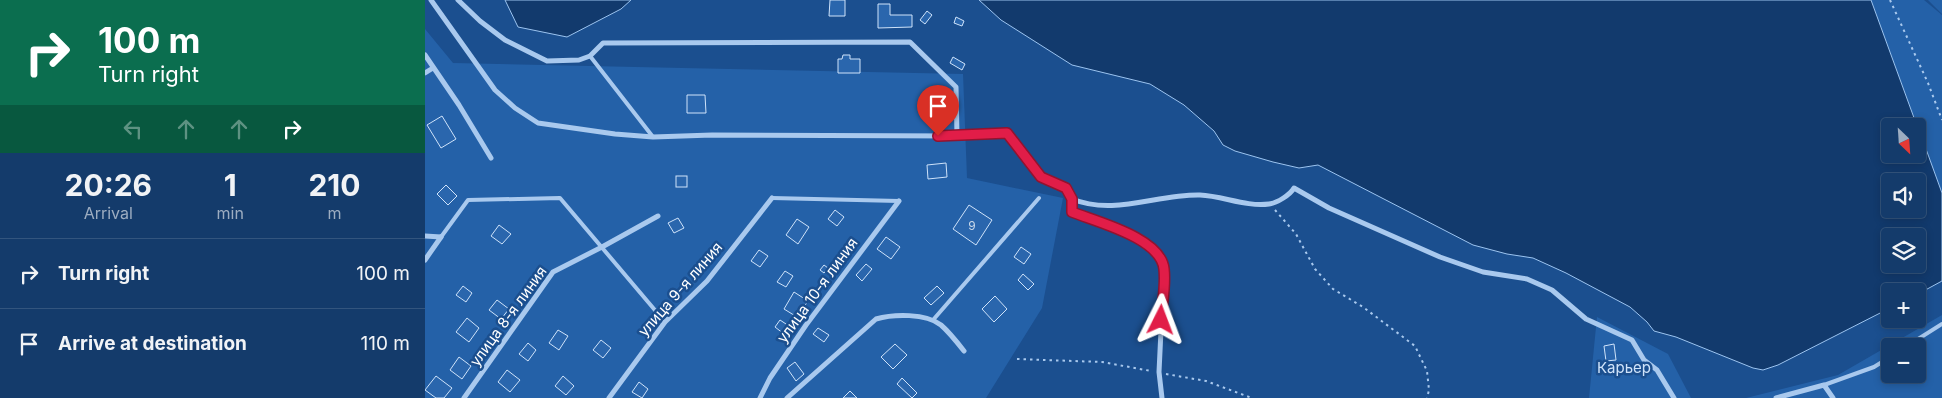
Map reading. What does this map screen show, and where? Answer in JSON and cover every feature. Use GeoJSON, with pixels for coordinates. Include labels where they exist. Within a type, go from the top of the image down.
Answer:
{"type":"FeatureCollection","features":[{"type":"Feature","properties":{"kind":"street"},"geometry":{"type":"LineString","coordinates":[[431,0],[495,90],[515,108],[538,123],[615,134],[653,137],[712,135],[957,136],[1007,133],[1041,177],[1066,188],[1072,199],[1072,212],[1141,240],[1159,254],[1164,268],[1159,372],[1162,398]]}},
{"type":"Feature","properties":{"kind":"street"},"geometry":{"type":"LineString","coordinates":[[458,0],[480,21],[505,40],[547,61],[579,60],[590,56],[603,43],[909,42],[956,87],[957,136]]}},
{"type":"Feature","properties":{"kind":"street"},"geometry":{"type":"LineString","coordinates":[[425,55],[459,105],[491,158]]}},
{"type":"Feature","properties":{"kind":"street"},"geometry":{"type":"LineString","coordinates":[[425,73],[433,68]]}},
{"type":"Feature","properties":{"kind":"street"},"geometry":{"type":"LineString","coordinates":[[1072,199],[1086,204],[1113,205],[1199,195],[1239,202],[1270,204],[1292,192],[1294,188],[1329,208],[1441,257],[1483,272],[1527,279],[1552,290],[1586,319],[1632,340],[1644,360],[1657,370],[1674,398]]}},
{"type":"Feature","properties":{"kind":"street","name":"улица 9-я линия"},"geometry":{"type":"LineString","coordinates":[[609,398],[665,322],[707,281],[772,198]]}},
{"type":"Feature","properties":{"kind":"street","name":"улица 10-я линия"},"geometry":{"type":"LineString","coordinates":[[760,398],[770,378],[806,325],[899,201]]}},
{"type":"Feature","properties":{"kind":"street","name":"улица 8-я линия"},"geometry":{"type":"LineString","coordinates":[[465,398],[553,272],[658,216]]}},
{"type":"Feature","properties":{"kind":"street"},"geometry":{"type":"LineString","coordinates":[[425,236],[441,237]]}},
{"type":"Feature","properties":{"kind":"street"},"geometry":{"type":"LineString","coordinates":[[425,260],[441,237]]}},
{"type":"Feature","properties":{"kind":"street"},"geometry":{"type":"LineString","coordinates":[[787,398],[876,319],[886,316],[933,320],[941,325],[965,351]]}},
{"type":"Feature","properties":{"kind":"street"},"geometry":{"type":"LineString","coordinates":[[1776,398],[1823,385],[1833,398]]}},
{"type":"Feature","properties":{"kind":"lane"},"geometry":{"type":"LineString","coordinates":[[590,56],[653,137]]}},
{"type":"Feature","properties":{"kind":"lane"},"geometry":{"type":"LineString","coordinates":[[441,237],[468,200],[560,198],[665,322]]}},
{"type":"Feature","properties":{"kind":"lane"},"geometry":{"type":"LineString","coordinates":[[772,198],[899,201]]}},
{"type":"Feature","properties":{"kind":"lane"},"geometry":{"type":"LineString","coordinates":[[933,320],[1039,198]]}},
{"type":"Feature","properties":{"kind":"lane"},"geometry":{"type":"LineString","coordinates":[[1920,338],[1942,324]]}},
{"type":"Feature","properties":{"kind":"lane"},"geometry":{"type":"LineString","coordinates":[[1823,385],[1874,367],[1881,363]]}},
{"type":"Feature","properties":{"kind":"path"},"geometry":{"type":"LineString","coordinates":[[1890,0],[1928,83],[1942,120]]}},
{"type":"Feature","properties":{"kind":"path"},"geometry":{"type":"LineString","coordinates":[[1270,204],[1296,234],[1315,269],[1333,289],[1363,307],[1415,346],[1427,371],[1429,390],[1427,398]]}},
{"type":"Feature","properties":{"kind":"path"},"geometry":{"type":"LineString","coordinates":[[1017,359],[1102,362],[1206,381],[1252,398]]}},
{"type":"Feature","properties":{"kind":"green space"},"geometry":{"type":"Polygon","coordinates":[[[1871,0],[1924,0],[1942,15],[1942,193],[1926,150],[1926,118],[1914,118],[1871,0]]]}},
{"type":"Feature","properties":{"kind":"green space"},"geometry":{"type":"Polygon","coordinates":[[[1928,0],[1942,0],[1942,14],[1928,0]]]}},
{"type":"Feature","properties":{"kind":"green space"},"geometry":{"type":"Polygon","coordinates":[[[425,29],[453,63],[963,74],[967,178],[1063,198],[1042,308],[986,398],[425,398],[425,29]]]}},
{"type":"Feature","properties":{"kind":"green space"},"geometry":{"type":"Polygon","coordinates":[[[1942,315],[1942,398],[1746,398],[1838,375],[1881,350],[1881,383],[1926,383],[1926,338],[1902,338],[1919,328],[1926,328],[1926,324],[1942,315]]]}},
{"type":"Feature","properties":{"kind":"green space","name":"Карьер"},"geometry":{"type":"Polygon","coordinates":[[[1597,317],[1668,354],[1691,398],[1589,398],[1597,317]]]}},
{"type":"Feature","properties":{"kind":"shaded area"},"geometry":{"type":"Polygon","coordinates":[[[505,0],[631,0],[621,9],[567,37],[518,27],[505,0]]]}},
{"type":"Feature","properties":{"kind":"shaded area"},"geometry":{"type":"Polygon","coordinates":[[[979,0],[1871,0],[1914,118],[1881,118],[1881,163],[1926,163],[1926,149],[1942,193],[1942,281],[1926,290],[1926,283],[1881,283],[1881,313],[1778,365],[1763,370],[1753,368],[1676,337],[1654,331],[1630,307],[1566,273],[1533,258],[1507,254],[1473,245],[1318,165],[1299,168],[1235,151],[1223,145],[1214,131],[1184,105],[1150,84],[1072,65],[1001,20],[979,0]]]}},
{"type":"Feature","properties":{"kind":"building"},"geometry":{"type":"Polygon","coordinates":[[[830,0],[845,0],[845,16],[829,16],[830,0]]]}},
{"type":"Feature","properties":{"kind":"building"},"geometry":{"type":"Polygon","coordinates":[[[878,4],[890,4],[890,15],[912,15],[912,27],[878,28],[878,4]]]}},
{"type":"Feature","properties":{"kind":"building"},"geometry":{"type":"Polygon","coordinates":[[[927,11],[932,15],[925,24],[920,20],[927,11]]]}},
{"type":"Feature","properties":{"kind":"building"},"geometry":{"type":"Polygon","coordinates":[[[956,17],[964,21],[962,26],[954,23],[956,17]]]}},
{"type":"Feature","properties":{"kind":"building"},"geometry":{"type":"Polygon","coordinates":[[[843,55],[850,55],[850,59],[860,59],[860,73],[838,73],[838,59],[842,59],[843,55]]]}},
{"type":"Feature","properties":{"kind":"building"},"geometry":{"type":"Polygon","coordinates":[[[953,57],[965,64],[962,70],[950,63],[953,57]]]}},
{"type":"Feature","properties":{"kind":"building"},"geometry":{"type":"Polygon","coordinates":[[[687,95],[705,95],[706,113],[687,113],[687,95]]]}},
{"type":"Feature","properties":{"kind":"building"},"geometry":{"type":"Polygon","coordinates":[[[442,116],[456,139],[441,148],[427,125],[442,116]]]}},
{"type":"Feature","properties":{"kind":"building"},"geometry":{"type":"Polygon","coordinates":[[[946,163],[947,177],[928,179],[927,165],[946,163]]]}},
{"type":"Feature","properties":{"kind":"building"},"geometry":{"type":"Polygon","coordinates":[[[676,176],[687,176],[687,187],[676,187],[676,176]]]}},
{"type":"Feature","properties":{"kind":"building"},"geometry":{"type":"Polygon","coordinates":[[[446,185],[457,196],[448,205],[437,194],[446,185]]]}},
{"type":"Feature","properties":{"kind":"building"},"geometry":{"type":"Polygon","coordinates":[[[969,205],[992,220],[976,245],[953,229],[969,205]]]}},
{"type":"Feature","properties":{"kind":"building"},"geometry":{"type":"Polygon","coordinates":[[[835,210],[844,217],[837,226],[828,219],[835,210]]]}},
{"type":"Feature","properties":{"kind":"building"},"geometry":{"type":"Polygon","coordinates":[[[678,218],[684,228],[674,233],[668,223],[678,218]]]}},
{"type":"Feature","properties":{"kind":"building"},"geometry":{"type":"Polygon","coordinates":[[[797,219],[809,227],[798,244],[786,235],[797,219]]]}},
{"type":"Feature","properties":{"kind":"building"},"geometry":{"type":"Polygon","coordinates":[[[499,225],[511,234],[502,244],[491,236],[499,225]]]}},
{"type":"Feature","properties":{"kind":"building"},"geometry":{"type":"Polygon","coordinates":[[[886,237],[900,247],[891,259],[877,249],[886,237]]]}},
{"type":"Feature","properties":{"kind":"building"},"geometry":{"type":"Polygon","coordinates":[[[1021,247],[1031,254],[1024,264],[1014,257],[1021,247]]]}},
{"type":"Feature","properties":{"kind":"building"},"geometry":{"type":"Polygon","coordinates":[[[759,250],[768,256],[760,267],[751,261],[759,250]]]}},
{"type":"Feature","properties":{"kind":"building"},"geometry":{"type":"Polygon","coordinates":[[[866,264],[872,269],[862,281],[856,275],[866,264]]]}},
{"type":"Feature","properties":{"kind":"building"},"geometry":{"type":"Polygon","coordinates":[[[824,265],[828,268],[824,273],[820,270],[824,265]]]}},
{"type":"Feature","properties":{"kind":"building"},"geometry":{"type":"Polygon","coordinates":[[[785,271],[793,276],[786,287],[777,282],[785,271]]]}},
{"type":"Feature","properties":{"kind":"building"},"geometry":{"type":"Polygon","coordinates":[[[1023,274],[1034,284],[1028,290],[1018,280],[1023,274]]]}},
{"type":"Feature","properties":{"kind":"building"},"geometry":{"type":"Polygon","coordinates":[[[463,286],[472,293],[466,302],[456,295],[463,286]]]}},
{"type":"Feature","properties":{"kind":"building"},"geometry":{"type":"Polygon","coordinates":[[[937,286],[944,293],[931,305],[924,298],[937,286]]]}},
{"type":"Feature","properties":{"kind":"building"},"geometry":{"type":"Polygon","coordinates":[[[794,292],[808,301],[797,317],[784,309],[794,292]]]}},
{"type":"Feature","properties":{"kind":"building"},"geometry":{"type":"Polygon","coordinates":[[[995,296],[1007,309],[994,322],[982,309],[995,296]]]}},
{"type":"Feature","properties":{"kind":"building"},"geometry":{"type":"Polygon","coordinates":[[[497,300],[509,309],[501,319],[489,310],[497,300]]]}},
{"type":"Feature","properties":{"kind":"building"},"geometry":{"type":"Polygon","coordinates":[[[467,318],[479,328],[469,342],[456,332],[467,318]]]}},
{"type":"Feature","properties":{"kind":"building"},"geometry":{"type":"Polygon","coordinates":[[[780,320],[789,326],[784,334],[775,327],[780,320]]]}},
{"type":"Feature","properties":{"kind":"building"},"geometry":{"type":"Polygon","coordinates":[[[818,328],[829,335],[824,342],[813,334],[818,328]]]}},
{"type":"Feature","properties":{"kind":"building"},"geometry":{"type":"Polygon","coordinates":[[[558,330],[568,336],[559,350],[549,343],[558,330]]]}},
{"type":"Feature","properties":{"kind":"building"},"geometry":{"type":"Polygon","coordinates":[[[601,340],[611,348],[603,358],[593,350],[601,340]]]}},
{"type":"Feature","properties":{"kind":"building"},"geometry":{"type":"Polygon","coordinates":[[[528,343],[536,350],[528,361],[519,354],[528,343]]]}},
{"type":"Feature","properties":{"kind":"building"},"geometry":{"type":"Polygon","coordinates":[[[895,344],[907,355],[893,369],[881,357],[895,344]]]}},
{"type":"Feature","properties":{"kind":"building"},"geometry":{"type":"Polygon","coordinates":[[[1614,344],[1616,360],[1606,361],[1604,346],[1614,344]]]}},
{"type":"Feature","properties":{"kind":"building"},"geometry":{"type":"Polygon","coordinates":[[[459,357],[471,366],[462,379],[450,370],[459,357]]]}},
{"type":"Feature","properties":{"kind":"building"},"geometry":{"type":"Polygon","coordinates":[[[795,362],[804,374],[796,381],[787,368],[795,362]]]}},
{"type":"Feature","properties":{"kind":"building"},"geometry":{"type":"Polygon","coordinates":[[[507,370],[520,380],[510,392],[498,382],[507,370]]]}},
{"type":"Feature","properties":{"kind":"building"},"geometry":{"type":"Polygon","coordinates":[[[436,376],[452,388],[444,398],[436,398],[425,390],[436,376]]]}},
{"type":"Feature","properties":{"kind":"building"},"geometry":{"type":"Polygon","coordinates":[[[563,376],[574,386],[566,395],[555,386],[563,376]]]}},
{"type":"Feature","properties":{"kind":"building"},"geometry":{"type":"Polygon","coordinates":[[[902,378],[917,393],[912,398],[897,384],[902,378]]]}},
{"type":"Feature","properties":{"kind":"building"},"geometry":{"type":"Polygon","coordinates":[[[639,382],[648,389],[642,398],[632,392],[639,382]]]}},
{"type":"Feature","properties":{"kind":"building"},"geometry":{"type":"Polygon","coordinates":[[[850,391],[857,398],[843,398],[850,391]]]}},
{"type":"Feature","properties":{"kind":"route"},"geometry":{"type":"LineString","coordinates":[[938,136],[1007,133],[1041,177],[1066,188],[1072,199],[1072,212],[1141,240],[1159,254],[1164,268],[1161,320]]}}]}
